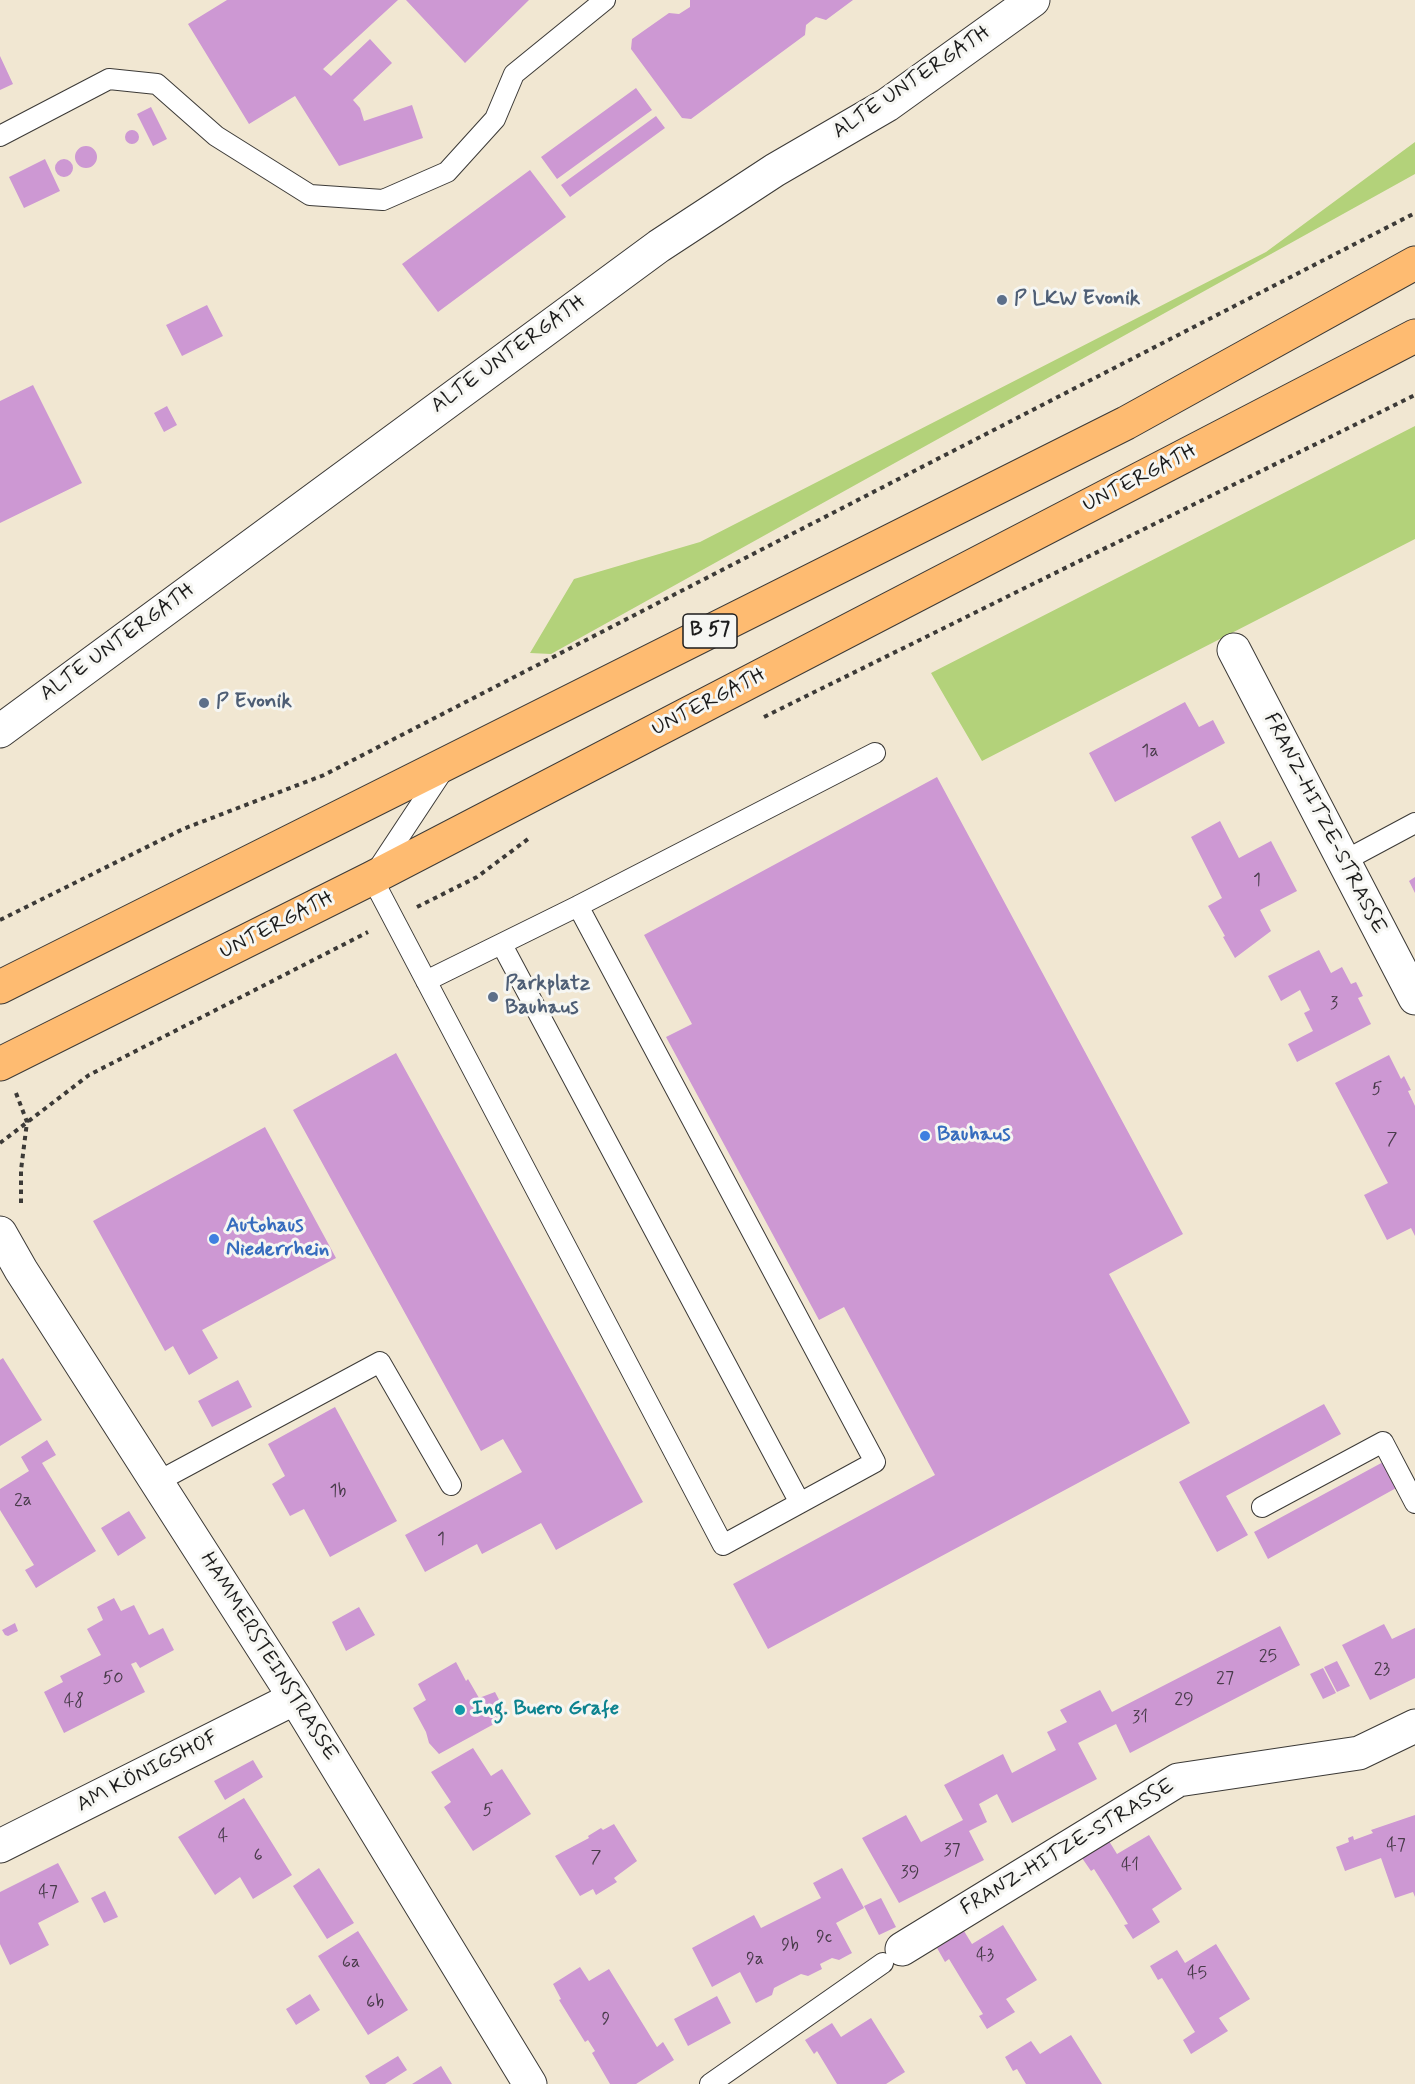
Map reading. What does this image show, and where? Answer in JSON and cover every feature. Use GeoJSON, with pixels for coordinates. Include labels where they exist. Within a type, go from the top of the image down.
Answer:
{"type":"FeatureCollection","features":[{"type":"Feature","properties":{"kind":"main road","name":"B 57"},"geometry":{"type":"LineString","coordinates":[[0,987],[1126,423],[1415,263]]}},
{"type":"Feature","properties":{"kind":"main road","name":"UNTERGATH"},"geometry":{"type":"LineString","coordinates":[[0,1064],[372,878],[1415,336]]}},
{"type":"Feature","properties":{"kind":"street","name":"ALTE UNTERGATH"},"geometry":{"type":"LineString","coordinates":[[0,731],[659,246],[775,170],[887,105],[1029,1]]}},
{"type":"Feature","properties":{"kind":"street","name":"FRANZ-HITZE-STRASSE"},"geometry":{"type":"LineString","coordinates":[[1234,650],[1415,998]]}},
{"type":"Feature","properties":{"kind":"street","name":"HAMMERSTEINSTRASSE"},"geometry":{"type":"LineString","coordinates":[[10,1224],[11,1277],[157,1482],[296,1698],[530,2084]]}},
{"type":"Feature","properties":{"kind":"street","name":"AM KÖNIGSHOF"},"geometry":{"type":"LineString","coordinates":[[0,1846],[296,1698]]}},
{"type":"Feature","properties":{"kind":"street","name":"FRANZ-HITZE-STRASSE"},"geometry":{"type":"LineString","coordinates":[[893,1956],[1178,1780],[1359,1753],[1415,1726]]}},
{"type":"Feature","properties":{"kind":"lane"},"geometry":{"type":"LineString","coordinates":[[0,136],[110,79],[157,84],[216,136],[310,195],[382,200],[447,172],[495,119],[514,74],[605,0]]}},
{"type":"Feature","properties":{"kind":"lane"},"geometry":{"type":"LineString","coordinates":[[426,981],[502,945],[875,753]]}},
{"type":"Feature","properties":{"kind":"lane"},"geometry":{"type":"LineString","coordinates":[[449,762],[372,878],[392,920],[723,1545],[875,1462],[578,906]]}},
{"type":"Feature","properties":{"kind":"lane"},"geometry":{"type":"LineString","coordinates":[[1344,861],[1415,823]]}},
{"type":"Feature","properties":{"kind":"lane"},"geometry":{"type":"LineString","coordinates":[[502,945],[800,1503]]}},
{"type":"Feature","properties":{"kind":"lane"},"geometry":{"type":"LineString","coordinates":[[157,1482],[380,1362],[451,1485]]}},
{"type":"Feature","properties":{"kind":"lane"},"geometry":{"type":"LineString","coordinates":[[1262,1507],[1383,1442],[1415,1503]]}},
{"type":"Feature","properties":{"kind":"lane"},"geometry":{"type":"LineString","coordinates":[[710,2084],[893,1956]]}},
{"type":"Feature","properties":{"kind":"path"},"geometry":{"type":"LineString","coordinates":[[0,920],[183,829],[324,776],[1415,213]]}},
{"type":"Feature","properties":{"kind":"path"},"geometry":{"type":"LineString","coordinates":[[754,722],[1415,395]]}},
{"type":"Feature","properties":{"kind":"path"},"geometry":{"type":"LineString","coordinates":[[0,1143],[89,1075],[477,877],[533,836]]}},
{"type":"Feature","properties":{"kind":"path"},"geometry":{"type":"LineString","coordinates":[[10,1224],[21,1170],[27,1122]]}},
{"type":"Feature","properties":{"kind":"green space"},"geometry":{"type":"Polygon","coordinates":[[[1415,142],[1415,174],[551,654],[530,653],[574,579],[700,542],[1266,252],[1415,142]]]}},
{"type":"Feature","properties":{"kind":"green space"},"geometry":{"type":"Polygon","coordinates":[[[1415,426],[1415,539],[982,761],[931,673],[1415,426]]]}},
{"type":"Feature","properties":{"kind":"building"},"geometry":{"type":"Polygon","coordinates":[[[227,0],[398,0],[323,69],[331,76],[370,39],[392,63],[353,100],[360,108],[364,121],[412,105],[423,138],[339,166],[295,96],[249,124],[188,24],[227,0]]]}},
{"type":"Feature","properties":{"kind":"building"},"geometry":{"type":"Polygon","coordinates":[[[406,0],[529,0],[465,63],[406,0]]]}},
{"type":"Feature","properties":{"kind":"building"},"geometry":{"type":"Polygon","coordinates":[[[690,0],[853,0],[826,20],[816,17],[806,25],[805,35],[691,119],[682,118],[631,49],[632,39],[669,13],[679,14],[690,7],[690,0]]]}},
{"type":"Feature","properties":{"kind":"building"},"geometry":{"type":"Polygon","coordinates":[[[0,56],[13,84],[0,90],[0,56]]]}},
{"type":"Feature","properties":{"kind":"building"},"geometry":{"type":"Polygon","coordinates":[[[636,88],[652,110],[557,179],[541,157],[636,88]]]}},
{"type":"Feature","properties":{"kind":"building"},"geometry":{"type":"Polygon","coordinates":[[[151,107],[167,139],[153,146],[137,114],[151,107]]]}},
{"type":"Feature","properties":{"kind":"building"},"geometry":{"type":"Polygon","coordinates":[[[656,116],[665,128],[570,197],[561,185],[656,116]]]}},
{"type":"Feature","properties":{"kind":"building"},"geometry":{"type":"Polygon","coordinates":[[[132,130],[137,132],[139,137],[137,142],[132,144],[127,142],[125,137],[127,132],[132,130]]]}},
{"type":"Feature","properties":{"kind":"building"},"geometry":{"type":"Polygon","coordinates":[[[86,146],[94,149],[97,157],[94,165],[86,168],[78,165],[75,157],[78,149],[86,146]]]}},
{"type":"Feature","properties":{"kind":"building"},"geometry":{"type":"Polygon","coordinates":[[[45,159],[60,191],[24,208],[9,177],[45,159]]]}},
{"type":"Feature","properties":{"kind":"building"},"geometry":{"type":"Polygon","coordinates":[[[64,159],[70,162],[73,168],[70,174],[64,177],[58,174],[55,168],[58,162],[64,159]]]}},
{"type":"Feature","properties":{"kind":"building"},"geometry":{"type":"Polygon","coordinates":[[[530,170],[566,217],[438,312],[402,264],[530,170]]]}},
{"type":"Feature","properties":{"kind":"building"},"geometry":{"type":"Polygon","coordinates":[[[207,305],[223,336],[182,356],[166,325],[207,305]]]}},
{"type":"Feature","properties":{"kind":"building"},"geometry":{"type":"Polygon","coordinates":[[[33,385],[82,483],[0,523],[0,401],[33,385]]]}},
{"type":"Feature","properties":{"kind":"building"},"geometry":{"type":"Polygon","coordinates":[[[167,406],[177,425],[164,432],[154,413],[167,406]]]}},
{"type":"Feature","properties":{"kind":"building"},"geometry":{"type":"Polygon","coordinates":[[[1185,702],[1199,727],[1213,720],[1225,743],[1115,802],[1089,753],[1185,702]]]}},
{"type":"Feature","properties":{"kind":"building","name":"Bauhaus"},"geometry":{"type":"Polygon","coordinates":[[[937,777],[1183,1234],[1109,1274],[1190,1423],[768,1649],[733,1584],[935,1475],[844,1307],[819,1320],[666,1037],[692,1024],[644,935],[937,777]]]}},
{"type":"Feature","properties":{"kind":"building"},"geometry":{"type":"Polygon","coordinates":[[[1220,821],[1239,858],[1271,841],[1297,891],[1260,910],[1271,931],[1235,958],[1208,906],[1222,898],[1191,837],[1220,821]]]}},
{"type":"Feature","properties":{"kind":"building"},"geometry":{"type":"Polygon","coordinates":[[[1415,877],[1415,893],[1409,881],[1415,877]]]}},
{"type":"Feature","properties":{"kind":"building"},"geometry":{"type":"Polygon","coordinates":[[[1319,950],[1331,973],[1342,967],[1351,984],[1356,982],[1363,996],[1358,998],[1371,1024],[1297,1062],[1288,1044],[1313,1031],[1304,1013],[1310,1010],[1300,990],[1281,1001],[1268,976],[1319,950]]]}},
{"type":"Feature","properties":{"kind":"building"},"geometry":{"type":"Polygon","coordinates":[[[396,1053],[643,1502],[556,1550],[541,1523],[482,1554],[477,1544],[425,1572],[405,1535],[522,1472],[503,1439],[481,1451],[293,1110],[396,1053]]]}},
{"type":"Feature","properties":{"kind":"building"},"geometry":{"type":"Polygon","coordinates":[[[1389,1055],[1401,1079],[1404,1076],[1415,1106],[1415,1236],[1411,1228],[1387,1240],[1364,1195],[1388,1183],[1335,1083],[1389,1055]]]}},
{"type":"Feature","properties":{"kind":"building","name":"Autohaus Niederrhein"},"geometry":{"type":"Polygon","coordinates":[[[265,1127],[336,1258],[202,1330],[218,1358],[189,1375],[173,1346],[165,1351],[93,1221],[265,1127]]]}},
{"type":"Feature","properties":{"kind":"building"},"geometry":{"type":"Polygon","coordinates":[[[3,1358],[42,1420],[0,1446],[0,1360],[3,1358]]]}},
{"type":"Feature","properties":{"kind":"building"},"geometry":{"type":"Polygon","coordinates":[[[238,1380],[252,1407],[212,1427],[198,1401],[238,1380]]]}},
{"type":"Feature","properties":{"kind":"building"},"geometry":{"type":"Polygon","coordinates":[[[1324,1404],[1341,1434],[1226,1496],[1248,1535],[1217,1552],[1179,1482],[1324,1404]]]}},
{"type":"Feature","properties":{"kind":"building"},"geometry":{"type":"Polygon","coordinates":[[[335,1407],[397,1521],[330,1557],[304,1509],[290,1516],[272,1484],[285,1476],[268,1444],[335,1407]]]}},
{"type":"Feature","properties":{"kind":"building"},"geometry":{"type":"Polygon","coordinates":[[[47,1440],[56,1455],[42,1463],[96,1551],[36,1588],[25,1570],[34,1565],[0,1510],[0,1489],[29,1471],[21,1457],[47,1440]]]}},
{"type":"Feature","properties":{"kind":"building"},"geometry":{"type":"Polygon","coordinates":[[[1385,1461],[1398,1487],[1268,1559],[1254,1532],[1385,1461]]]}},
{"type":"Feature","properties":{"kind":"building"},"geometry":{"type":"Polygon","coordinates":[[[129,1511],[146,1538],[118,1556],[101,1528],[129,1511]]]}},
{"type":"Feature","properties":{"kind":"building"},"geometry":{"type":"Polygon","coordinates":[[[114,1598],[121,1611],[134,1605],[149,1635],[163,1628],[174,1650],[140,1668],[136,1662],[131,1664],[145,1692],[64,1733],[44,1692],[63,1682],[60,1676],[101,1655],[87,1629],[103,1620],[97,1607],[114,1598]]]}},
{"type":"Feature","properties":{"kind":"building"},"geometry":{"type":"Polygon","coordinates":[[[359,1607],[375,1635],[346,1651],[332,1622],[359,1607]]]}},
{"type":"Feature","properties":{"kind":"building"},"geometry":{"type":"Polygon","coordinates":[[[15,1623],[18,1631],[8,1636],[5,1635],[2,1630],[15,1623]]]}},
{"type":"Feature","properties":{"kind":"building"},"geometry":{"type":"Polygon","coordinates":[[[1384,1624],[1392,1639],[1415,1628],[1415,1678],[1370,1700],[1342,1645],[1384,1624]]]}},
{"type":"Feature","properties":{"kind":"building"},"geometry":{"type":"Polygon","coordinates":[[[1280,1626],[1300,1665],[1130,1753],[1116,1724],[1078,1743],[1097,1779],[1012,1823],[997,1794],[979,1804],[987,1822],[969,1831],[984,1860],[899,1903],[862,1838],[906,1815],[921,1842],[963,1820],[944,1785],[1003,1754],[1012,1773],[1056,1750],[1047,1732],[1067,1722],[1060,1710],[1100,1690],[1112,1712],[1280,1626]]]}},
{"type":"Feature","properties":{"kind":"building"},"geometry":{"type":"Polygon","coordinates":[[[1337,1661],[1350,1686],[1337,1692],[1324,1667],[1337,1661]]]}},
{"type":"Feature","properties":{"kind":"building","name":"Ing. Buero Grafe"},"geometry":{"type":"Polygon","coordinates":[[[456,1662],[466,1681],[468,1679],[479,1698],[495,1692],[506,1713],[494,1724],[439,1754],[429,1743],[426,1732],[413,1708],[426,1700],[418,1684],[456,1662]]]}},
{"type":"Feature","properties":{"kind":"building"},"geometry":{"type":"Polygon","coordinates":[[[1323,1668],[1336,1693],[1323,1699],[1310,1674],[1323,1668]]]}},
{"type":"Feature","properties":{"kind":"building"},"geometry":{"type":"Polygon","coordinates":[[[473,1748],[491,1776],[502,1769],[531,1814],[473,1851],[444,1807],[451,1802],[431,1772],[473,1748]]]}},
{"type":"Feature","properties":{"kind":"building"},"geometry":{"type":"Polygon","coordinates":[[[253,1760],[263,1777],[225,1800],[214,1781],[253,1760]]]}},
{"type":"Feature","properties":{"kind":"building"},"geometry":{"type":"Polygon","coordinates":[[[244,1798],[292,1875],[253,1899],[240,1877],[215,1895],[178,1837],[244,1798]]]}},
{"type":"Feature","properties":{"kind":"building"},"geometry":{"type":"Polygon","coordinates":[[[1415,1815],[1415,1897],[1413,1892],[1395,1898],[1381,1858],[1345,1871],[1336,1847],[1349,1842],[1348,1838],[1353,1836],[1354,1840],[1373,1833],[1371,1830],[1415,1815]]]}},
{"type":"Feature","properties":{"kind":"building"},"geometry":{"type":"Polygon","coordinates":[[[614,1824],[637,1861],[614,1878],[617,1882],[596,1895],[593,1889],[580,1896],[555,1856],[589,1838],[588,1836],[601,1828],[603,1830],[614,1824]]]}},
{"type":"Feature","properties":{"kind":"building"},"geometry":{"type":"Polygon","coordinates":[[[1149,1835],[1182,1889],[1152,1909],[1160,1922],[1133,1939],[1124,1925],[1128,1924],[1094,1869],[1091,1871],[1082,1858],[1109,1841],[1117,1854],[1149,1835]]]}},
{"type":"Feature","properties":{"kind":"building"},"geometry":{"type":"Polygon","coordinates":[[[58,1863],[79,1902],[38,1923],[49,1945],[10,1965],[0,1944],[0,1892],[58,1863]]]}},
{"type":"Feature","properties":{"kind":"building"},"geometry":{"type":"Polygon","coordinates":[[[319,1868],[354,1923],[327,1939],[293,1886],[319,1868]]]}},
{"type":"Feature","properties":{"kind":"building"},"geometry":{"type":"Polygon","coordinates":[[[842,1868],[864,1908],[836,1923],[852,1953],[839,1960],[832,1958],[820,1964],[822,1969],[808,1976],[801,1974],[774,1988],[772,1995],[756,2003],[740,1972],[712,1987],[692,1948],[754,1915],[761,1928],[821,1898],[813,1883],[842,1868]]]}},
{"type":"Feature","properties":{"kind":"building"},"geometry":{"type":"Polygon","coordinates":[[[105,1891],[118,1917],[104,1923],[91,1898],[105,1891]]]}},
{"type":"Feature","properties":{"kind":"building"},"geometry":{"type":"Polygon","coordinates":[[[881,1898],[896,1927],[879,1935],[864,1906],[881,1898]]]}},
{"type":"Feature","properties":{"kind":"building"},"geometry":{"type":"Polygon","coordinates":[[[1003,1925],[1037,1980],[1006,1999],[1015,2012],[987,2029],[979,2016],[983,2014],[949,1959],[945,1962],[937,1948],[964,1931],[972,1944],[1003,1925]]]}},
{"type":"Feature","properties":{"kind":"building"},"geometry":{"type":"Polygon","coordinates":[[[358,1931],[408,2010],[368,2035],[318,1956],[358,1931]]]}},
{"type":"Feature","properties":{"kind":"building"},"geometry":{"type":"Polygon","coordinates":[[[1216,1944],[1250,1999],[1219,2018],[1228,2031],[1191,2054],[1183,2040],[1195,2032],[1162,1978],[1158,1980],[1150,1966],[1177,1950],[1185,1963],[1216,1944]]]}},
{"type":"Feature","properties":{"kind":"building"},"geometry":{"type":"Polygon","coordinates":[[[580,1967],[589,1981],[609,1969],[657,2047],[663,2042],[674,2060],[636,2084],[610,2084],[592,2053],[595,2051],[588,2040],[585,2042],[559,2000],[561,1999],[553,1984],[580,1967]]]}},
{"type":"Feature","properties":{"kind":"building"},"geometry":{"type":"Polygon","coordinates":[[[310,1994],[320,2010],[296,2025],[286,2009],[310,1994]]]}},
{"type":"Feature","properties":{"kind":"building"},"geometry":{"type":"Polygon","coordinates":[[[717,1996],[731,2023],[688,2046],[674,2019],[717,1996]]]}},
{"type":"Feature","properties":{"kind":"building"},"geometry":{"type":"Polygon","coordinates":[[[871,2018],[905,2072],[886,2084],[837,2084],[817,2051],[814,2054],[805,2040],[832,2023],[841,2037],[871,2018]]]}},
{"type":"Feature","properties":{"kind":"building"},"geometry":{"type":"Polygon","coordinates":[[[1071,2035],[1102,2084],[1026,2084],[1017,2069],[1013,2071],[1005,2057],[1031,2041],[1040,2054],[1071,2035]]]}},
{"type":"Feature","properties":{"kind":"building"},"geometry":{"type":"Polygon","coordinates":[[[398,2056],[407,2070],[385,2084],[370,2084],[365,2076],[398,2056]]]}},
{"type":"Feature","properties":{"kind":"building"},"geometry":{"type":"Polygon","coordinates":[[[441,2066],[452,2084],[412,2084],[441,2066]]]}},
{"type":"Feature","properties":{"kind":"place","name":"P LKW Evonik"},"geometry":{"type":"Point","coordinates":[1002,300]}},
{"type":"Feature","properties":{"kind":"place","name":"P Evonik"},"geometry":{"type":"Point","coordinates":[204,703]}},
{"type":"Feature","properties":{"kind":"place","name":"Parkplatz Bauhaus"},"geometry":{"type":"Point","coordinates":[493,997]}},
{"type":"Feature","properties":{"kind":"place","name":"Bauhaus"},"geometry":{"type":"Point","coordinates":[925,1136]}},
{"type":"Feature","properties":{"kind":"place","name":"Autohaus Niederrhein"},"geometry":{"type":"Point","coordinates":[214,1239]}},
{"type":"Feature","properties":{"kind":"place","name":"Ing. Buero Grafe"},"geometry":{"type":"Point","coordinates":[460,1710]}}]}
